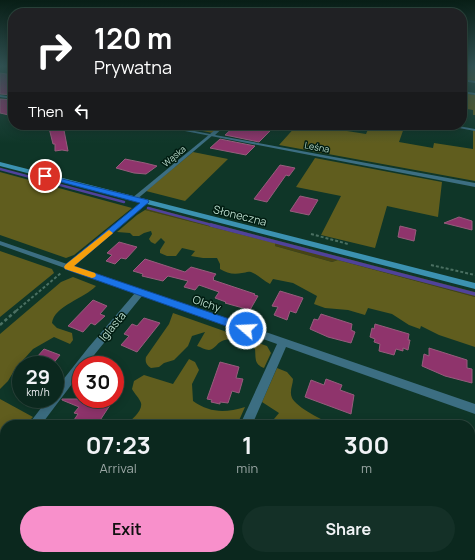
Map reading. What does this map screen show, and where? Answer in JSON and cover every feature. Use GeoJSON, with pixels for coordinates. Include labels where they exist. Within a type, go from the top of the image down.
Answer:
{"type":"FeatureCollection","features":[{"type":"Feature","properties":{"kind":"main road","name":"Słoneczna"},"geometry":{"type":"LineString","coordinates":[[0,164],[475,286]]}},
{"type":"Feature","properties":{"kind":"street","name":"Leśna"},"geometry":{"type":"LineString","coordinates":[[184,130],[475,185]]}},
{"type":"Feature","properties":{"kind":"street","name":"Wąska"},"geometry":{"type":"LineString","coordinates":[[211,135],[218,130]]}},
{"type":"Feature","properties":{"kind":"street"},"geometry":{"type":"LineString","coordinates":[[68,267],[145,202]]}},
{"type":"Feature","properties":{"kind":"street","name":"Olchy"},"geometry":{"type":"LineString","coordinates":[[0,243],[475,409]]}},
{"type":"Feature","properties":{"kind":"street","name":"Iglasta"},"geometry":{"type":"LineString","coordinates":[[38,420],[91,351],[140,293]]}},
{"type":"Feature","properties":{"kind":"street"},"geometry":{"type":"LineString","coordinates":[[248,420],[283,342]]}},
{"type":"Feature","properties":{"kind":"lane","name":"Wąska"},"geometry":{"type":"LineString","coordinates":[[134,199],[211,135]]}},
{"type":"Feature","properties":{"kind":"path"},"geometry":{"type":"LineString","coordinates":[[0,325],[68,267]]}},
{"type":"Feature","properties":{"kind":"shaded area"},"geometry":{"type":"Polygon","coordinates":[[[467,94],[475,95],[475,115],[473,115],[473,110],[467,109],[467,94]]]}},
{"type":"Feature","properties":{"kind":"shaded area"},"geometry":{"type":"Polygon","coordinates":[[[197,130],[216,130],[213,133],[197,130]]]}},
{"type":"Feature","properties":{"kind":"shaded area"},"geometry":{"type":"Polygon","coordinates":[[[292,130],[341,130],[366,134],[368,130],[403,130],[399,142],[433,148],[434,143],[473,149],[473,130],[475,131],[475,181],[279,145],[292,130]]]}},
{"type":"Feature","properties":{"kind":"shaded area"},"geometry":{"type":"Polygon","coordinates":[[[193,152],[228,159],[185,201],[146,191],[193,152]]]}},
{"type":"Feature","properties":{"kind":"shaded area"},"geometry":{"type":"Polygon","coordinates":[[[315,158],[442,182],[438,217],[387,206],[375,248],[321,235],[341,196],[296,187],[315,158]]]}},
{"type":"Feature","properties":{"kind":"shaded area"},"geometry":{"type":"Polygon","coordinates":[[[0,172],[132,208],[74,255],[66,258],[0,235],[0,172]]]}},
{"type":"Feature","properties":{"kind":"shaded area"},"geometry":{"type":"Polygon","coordinates":[[[149,207],[475,292],[475,297],[338,260],[332,262],[275,246],[274,243],[145,210],[149,207]]]}},
{"type":"Feature","properties":{"kind":"shaded area"},"geometry":{"type":"Polygon","coordinates":[[[145,210],[275,243],[275,246],[332,262],[338,260],[475,297],[475,347],[439,335],[421,326],[420,329],[409,325],[392,314],[368,308],[365,315],[348,310],[325,308],[314,304],[317,296],[293,283],[273,279],[270,284],[251,272],[236,274],[228,273],[220,269],[220,264],[217,258],[191,256],[195,251],[182,248],[176,256],[167,256],[160,253],[160,250],[165,242],[161,238],[155,244],[149,239],[152,234],[151,231],[139,236],[133,236],[130,233],[117,232],[145,210]]]}},
{"type":"Feature","properties":{"kind":"shaded area"},"geometry":{"type":"Polygon","coordinates":[[[0,251],[52,269],[54,273],[0,317],[0,251]]]}},
{"type":"Feature","properties":{"kind":"shaded area"},"geometry":{"type":"Polygon","coordinates":[[[73,277],[96,286],[64,307],[54,317],[52,323],[57,328],[72,333],[73,340],[70,344],[54,337],[33,349],[27,356],[12,356],[12,374],[0,389],[0,334],[61,282],[73,277]]]}},
{"type":"Feature","properties":{"kind":"shaded area"},"geometry":{"type":"Polygon","coordinates":[[[173,313],[267,346],[271,353],[264,368],[257,363],[255,349],[240,341],[230,339],[226,340],[220,342],[209,350],[197,346],[205,332],[192,336],[188,346],[174,360],[164,363],[159,367],[151,368],[146,363],[146,357],[169,324],[173,313]]]}},
{"type":"Feature","properties":{"kind":"shaded area"},"geometry":{"type":"Polygon","coordinates":[[[189,359],[195,362],[199,370],[192,384],[193,401],[205,408],[218,411],[245,407],[239,420],[131,420],[141,406],[140,401],[132,389],[134,381],[144,375],[173,384],[189,359]]]}},
{"type":"Feature","properties":{"kind":"shaded area"},"geometry":{"type":"Polygon","coordinates":[[[277,368],[287,372],[293,379],[291,393],[295,402],[311,414],[323,420],[273,420],[279,413],[262,402],[277,368]]]}},
{"type":"Feature","properties":{"kind":"shaded area"},"geometry":{"type":"Polygon","coordinates":[[[0,399],[12,406],[12,408],[16,408],[33,417],[30,420],[0,420],[0,399]]]}},
{"type":"Feature","properties":{"kind":"building"},"geometry":{"type":"Polygon","coordinates":[[[0,92],[8,92],[8,95],[0,94],[0,92]]]}},
{"type":"Feature","properties":{"kind":"building"},"geometry":{"type":"Polygon","coordinates":[[[0,99],[8,100],[8,115],[0,113],[0,99]]]}},
{"type":"Feature","properties":{"kind":"building"},"geometry":{"type":"Polygon","coordinates":[[[50,130],[64,130],[68,151],[55,151],[55,144],[53,144],[50,130]]]}},
{"type":"Feature","properties":{"kind":"building"},"geometry":{"type":"Polygon","coordinates":[[[230,130],[270,131],[259,142],[225,135],[230,130]]]}},
{"type":"Feature","properties":{"kind":"building"},"geometry":{"type":"Polygon","coordinates":[[[220,139],[255,146],[246,155],[210,148],[220,139]]]}},
{"type":"Feature","properties":{"kind":"building"},"geometry":{"type":"Polygon","coordinates":[[[125,159],[157,166],[146,174],[134,173],[116,168],[125,159]]]}},
{"type":"Feature","properties":{"kind":"building"},"geometry":{"type":"Polygon","coordinates":[[[280,165],[295,168],[289,176],[286,175],[267,202],[254,199],[280,165]]]}},
{"type":"Feature","properties":{"kind":"building"},"geometry":{"type":"Polygon","coordinates":[[[300,196],[318,200],[309,215],[290,211],[300,196]]]}},
{"type":"Feature","properties":{"kind":"building"},"geometry":{"type":"Polygon","coordinates":[[[459,217],[472,221],[472,230],[444,223],[459,217]]]}},
{"type":"Feature","properties":{"kind":"building"},"geometry":{"type":"Polygon","coordinates":[[[400,226],[416,230],[414,241],[398,237],[400,226]]]}},
{"type":"Feature","properties":{"kind":"building"},"geometry":{"type":"Polygon","coordinates":[[[119,242],[137,247],[126,259],[121,258],[115,264],[106,261],[112,255],[107,253],[119,242]]]}},
{"type":"Feature","properties":{"kind":"building"},"geometry":{"type":"Polygon","coordinates":[[[145,259],[185,272],[191,267],[216,274],[213,280],[258,296],[250,310],[225,303],[226,302],[215,298],[219,292],[199,285],[195,290],[184,287],[188,281],[168,276],[163,281],[142,276],[143,274],[133,271],[145,259]]]}},
{"type":"Feature","properties":{"kind":"building"},"geometry":{"type":"Polygon","coordinates":[[[280,291],[303,298],[296,313],[290,311],[287,320],[274,315],[278,307],[272,306],[280,291]]]}},
{"type":"Feature","properties":{"kind":"building"},"geometry":{"type":"Polygon","coordinates":[[[93,300],[107,306],[100,314],[105,316],[95,325],[91,323],[83,332],[68,326],[93,300]]]}},
{"type":"Feature","properties":{"kind":"building"},"geometry":{"type":"Polygon","coordinates":[[[321,314],[352,324],[351,330],[355,332],[351,343],[328,337],[310,329],[314,319],[318,320],[321,314]]]}},
{"type":"Feature","properties":{"kind":"building"},"geometry":{"type":"Polygon","coordinates":[[[144,318],[160,323],[137,352],[121,345],[129,336],[124,334],[132,324],[137,326],[144,318]]]}},
{"type":"Feature","properties":{"kind":"building"},"geometry":{"type":"Polygon","coordinates":[[[375,324],[409,334],[408,340],[410,340],[408,350],[403,348],[403,351],[396,349],[394,355],[379,351],[380,344],[374,342],[375,339],[370,337],[372,328],[374,329],[375,324]]]}},
{"type":"Feature","properties":{"kind":"building"},"geometry":{"type":"Polygon","coordinates":[[[429,348],[467,360],[467,368],[472,369],[472,383],[445,376],[422,366],[424,354],[429,356],[429,348]]]}},
{"type":"Feature","properties":{"kind":"building"},"geometry":{"type":"Polygon","coordinates":[[[44,349],[60,355],[59,356],[38,356],[44,349]]]}},
{"type":"Feature","properties":{"kind":"building"},"geometry":{"type":"Polygon","coordinates":[[[220,362],[239,367],[236,378],[243,379],[239,393],[232,391],[228,403],[220,402],[220,404],[211,402],[212,400],[207,399],[220,362]]]}},
{"type":"Feature","properties":{"kind":"building"},"geometry":{"type":"Polygon","coordinates":[[[326,379],[342,385],[340,390],[354,395],[351,414],[305,397],[311,380],[324,385],[326,379]]]}},
{"type":"Feature","properties":{"kind":"building"},"geometry":{"type":"Polygon","coordinates":[[[64,399],[72,399],[72,404],[64,401],[64,399]]]}},
{"type":"Feature","properties":{"kind":"building"},"geometry":{"type":"Polygon","coordinates":[[[78,408],[108,408],[100,420],[74,420],[78,414],[74,413],[78,408]]]}},
{"type":"Feature","properties":{"kind":"waterway"},"geometry":{"type":"LineString","coordinates":[[0,169],[124,202]]}},
{"type":"Feature","properties":{"kind":"waterway"},"geometry":{"type":"LineString","coordinates":[[148,208],[215,226]]}},
{"type":"Feature","properties":{"kind":"waterway"},"geometry":{"type":"LineString","coordinates":[[211,225],[475,294]]}},
{"type":"Feature","properties":{"kind":"slow traffic"},"geometry":{"type":"LineString","coordinates":[[92,275],[68,267],[109,233]]}},
{"type":"Feature","properties":{"kind":"route"},"geometry":{"type":"LineString","coordinates":[[45,176],[145,202],[68,267],[246,329]]}}]}
